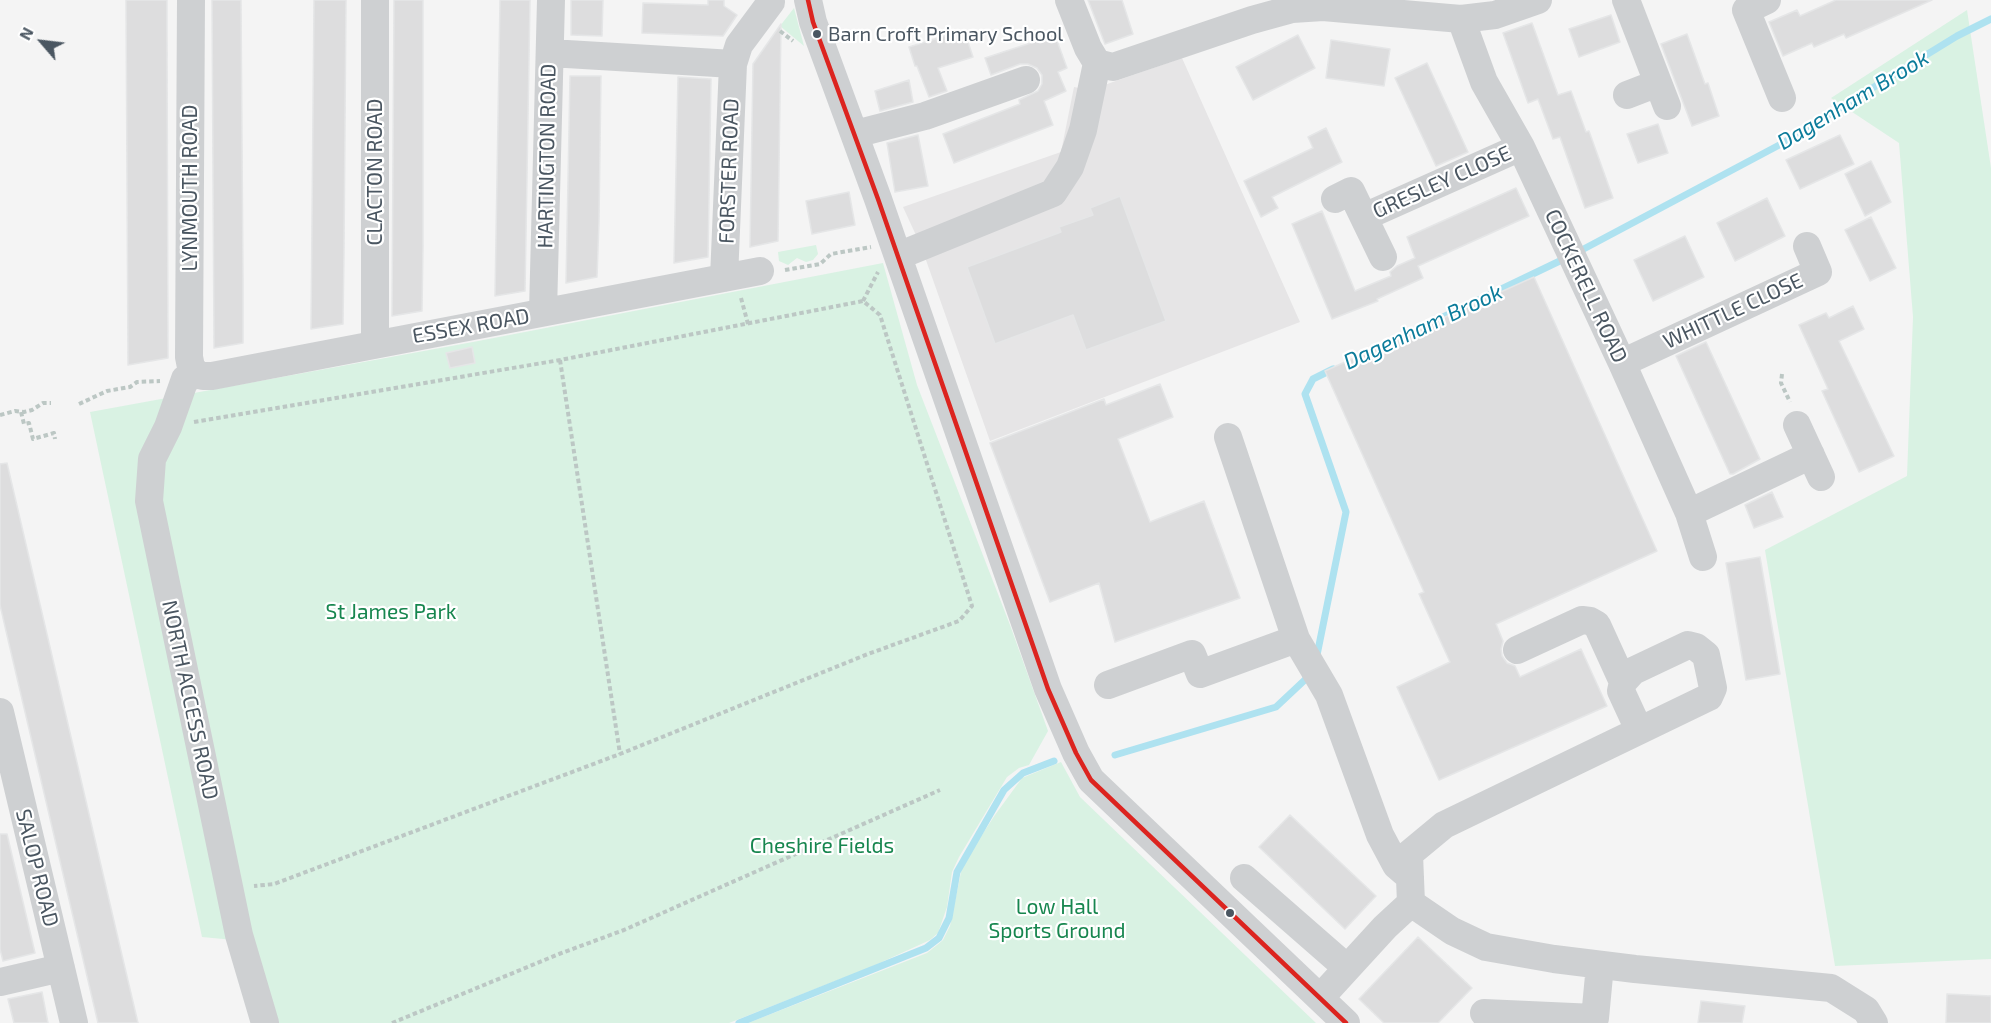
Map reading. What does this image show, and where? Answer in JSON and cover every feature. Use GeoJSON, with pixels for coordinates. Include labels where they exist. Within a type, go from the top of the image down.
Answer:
{"type":"FeatureCollection","features":[{"type":"Feature","properties":{"kind":"street","name":"LYNMOUTH ROAD"},"geometry":{"type":"LineString","coordinates":[[191,0],[189,357],[191,376]]}},
{"type":"Feature","properties":{"kind":"street","name":"CLACTON ROAD"},"geometry":{"type":"LineString","coordinates":[[375,0],[375,343]]}},
{"type":"Feature","properties":{"kind":"street","name":"HARTINGTON ROAD"},"geometry":{"type":"LineString","coordinates":[[543,312],[551,0]]}},
{"type":"Feature","properties":{"kind":"street"},"geometry":{"type":"LineString","coordinates":[[808,0],[813,22],[855,134],[890,259],[961,436],[1048,689],[1076,753],[1091,780],[1346,1023]]}},
{"type":"Feature","properties":{"kind":"street"},"geometry":{"type":"LineString","coordinates":[[890,259],[1053,193],[1070,167],[1083,130],[1097,63],[1088,48],[1069,0]]}},
{"type":"Feature","properties":{"kind":"street"},"geometry":{"type":"LineString","coordinates":[[1097,63],[1113,67],[1252,20],[1292,9],[1323,7],[1461,19],[1495,15],[1538,0]]}},
{"type":"Feature","properties":{"kind":"street"},"geometry":{"type":"LineString","coordinates":[[1626,0],[1663,94],[1627,95]]}},
{"type":"Feature","properties":{"kind":"street"},"geometry":{"type":"LineString","coordinates":[[1767,0],[1746,10],[1782,98]]}},
{"type":"Feature","properties":{"kind":"street","name":"FORSTER ROAD"},"geometry":{"type":"LineString","coordinates":[[724,278],[733,64],[739,45],[771,2]]}},
{"type":"Feature","properties":{"kind":"street","name":"COCKERELL ROAD"},"geometry":{"type":"LineString","coordinates":[[1461,19],[1484,82],[1521,147],[1622,363],[1689,513],[1703,557]]}},
{"type":"Feature","properties":{"kind":"street"},"geometry":{"type":"LineString","coordinates":[[550,53],[733,64]]}},
{"type":"Feature","properties":{"kind":"street"},"geometry":{"type":"LineString","coordinates":[[855,134],[925,116],[1026,80]]}},
{"type":"Feature","properties":{"kind":"street","name":"GRESLEY CLOSE"},"geometry":{"type":"LineString","coordinates":[[1364,217],[1521,147]]}},
{"type":"Feature","properties":{"kind":"street","name":"GRESLEY CLOSE"},"geometry":{"type":"LineString","coordinates":[[1335,199],[1352,191],[1383,257]]}},
{"type":"Feature","properties":{"kind":"street","name":"WHITTLE CLOSE"},"geometry":{"type":"LineString","coordinates":[[1622,363],[1818,272],[1807,246]]}},
{"type":"Feature","properties":{"kind":"street","name":"ESSEX ROAD"},"geometry":{"type":"LineString","coordinates":[[191,376],[212,376],[760,270]]}},
{"type":"Feature","properties":{"kind":"street","name":"NORTH ACCESS ROAD"},"geometry":{"type":"LineString","coordinates":[[191,376],[152,459],[149,501],[239,935],[264,1023]]}},
{"type":"Feature","properties":{"kind":"street"},"geometry":{"type":"LineString","coordinates":[[1689,513],[1816,466],[1797,425]]}},
{"type":"Feature","properties":{"kind":"street"},"geometry":{"type":"LineString","coordinates":[[1228,437],[1296,639],[1333,705],[1380,835],[1411,890],[1452,931],[1486,947],[1600,965],[1831,988],[1866,1010],[1874,1023]]}},
{"type":"Feature","properties":{"kind":"street"},"geometry":{"type":"LineString","coordinates":[[1517,650],[1582,620],[1590,621],[1597,625],[1623,682]]}},
{"type":"Feature","properties":{"kind":"street"},"geometry":{"type":"LineString","coordinates":[[1108,685],[1192,654],[1200,675],[1296,639]]}},
{"type":"Feature","properties":{"kind":"street"},"geometry":{"type":"LineString","coordinates":[[1320,998],[1385,927],[1411,890],[1409,854],[1444,825],[1709,698],[1713,688],[1706,655],[1696,647],[1688,645],[1633,671],[1623,682],[1621,691],[1639,730]]}},
{"type":"Feature","properties":{"kind":"street","name":"SALOP ROAD"},"geometry":{"type":"LineString","coordinates":[[0,712],[9,790],[61,969],[74,1023]]}},
{"type":"Feature","properties":{"kind":"street"},"geometry":{"type":"LineString","coordinates":[[1244,878],[1347,968]]}},
{"type":"Feature","properties":{"kind":"street"},"geometry":{"type":"LineString","coordinates":[[1484,1013],[1595,1018],[1600,965]]}},
{"type":"Feature","properties":{"kind":"street"},"geometry":{"type":"LineString","coordinates":[[0,982],[61,969]]}},
{"type":"Feature","properties":{"kind":"path"},"geometry":{"type":"LineString","coordinates":[[760,270],[778,271],[820,264],[831,254],[864,248]]}},
{"type":"Feature","properties":{"kind":"path"},"geometry":{"type":"LineString","coordinates":[[168,427],[560,360],[863,301],[890,259]]}},
{"type":"Feature","properties":{"kind":"path"},"geometry":{"type":"LineString","coordinates":[[231,894],[242,889],[274,884],[620,754],[857,659],[959,621],[972,606],[880,315],[863,301]]}},
{"type":"Feature","properties":{"kind":"path"},"geometry":{"type":"LineString","coordinates":[[560,360],[620,754]]}},
{"type":"Feature","properties":{"kind":"path"},"geometry":{"type":"LineString","coordinates":[[79,404],[107,391],[130,387],[137,382],[191,376]]}},
{"type":"Feature","properties":{"kind":"path"},"geometry":{"type":"LineString","coordinates":[[0,415],[32,410],[43,403],[51,403]]}},
{"type":"Feature","properties":{"kind":"path"},"geometry":{"type":"LineString","coordinates":[[21,412],[24,424],[29,423],[33,439],[54,433],[56,440]]}},
{"type":"Feature","properties":{"kind":"path"},"geometry":{"type":"LineString","coordinates":[[392,1023],[559,954],[634,926],[940,790]]}},
{"type":"Feature","properties":{"kind":"shaded area","name":"Barn Croft Primary School"},"geometry":{"type":"Polygon","coordinates":[[[1182,58],[1300,322],[990,441],[921,246],[903,207],[1061,152],[1074,87],[1090,90],[1182,58]]]}},
{"type":"Feature","properties":{"kind":"green space"},"geometry":{"type":"Polygon","coordinates":[[[794,8],[804,46],[780,26],[794,8]]]}},
{"type":"Feature","properties":{"kind":"green space"},"geometry":{"type":"Polygon","coordinates":[[[1967,10],[1991,168],[1991,959],[1835,966],[1765,550],[1907,476],[1913,317],[1899,143],[1831,98],[1967,10]]]}},
{"type":"Feature","properties":{"kind":"green space"},"geometry":{"type":"Polygon","coordinates":[[[816,245],[818,254],[813,260],[806,262],[797,258],[788,265],[779,261],[778,252],[816,245]]]}},
{"type":"Feature","properties":{"kind":"green space","name":"St James Park"},"geometry":{"type":"Polygon","coordinates":[[[883,263],[917,385],[1010,625],[1048,731],[1029,765],[1019,768],[1007,777],[959,857],[952,872],[947,907],[938,933],[930,940],[871,967],[729,1023],[279,1023],[255,942],[202,937],[90,412],[473,342],[883,263]]]}},
{"type":"Feature","properties":{"kind":"green space","name":"Low Hall Sports Ground"},"geometry":{"type":"Polygon","coordinates":[[[1061,762],[1080,797],[1316,1023],[748,1023],[927,953],[943,940],[950,926],[961,872],[966,859],[995,815],[1022,778],[1061,762]]]}},
{"type":"Feature","properties":{"kind":"building"},"geometry":{"type":"Polygon","coordinates":[[[126,0],[167,0],[168,358],[128,365],[126,0]]]}},
{"type":"Feature","properties":{"kind":"building"},"geometry":{"type":"Polygon","coordinates":[[[212,0],[241,0],[243,278],[243,343],[214,348],[212,0]]]}},
{"type":"Feature","properties":{"kind":"building"},"geometry":{"type":"Polygon","coordinates":[[[314,0],[346,0],[344,252],[343,324],[311,329],[314,0]]]}},
{"type":"Feature","properties":{"kind":"building"},"geometry":{"type":"Polygon","coordinates":[[[394,0],[423,0],[423,245],[422,311],[392,316],[394,0]]]}},
{"type":"Feature","properties":{"kind":"building"},"geometry":{"type":"Polygon","coordinates":[[[500,0],[530,0],[525,291],[495,296],[500,0]]]}},
{"type":"Feature","properties":{"kind":"building"},"geometry":{"type":"Polygon","coordinates":[[[571,0],[603,0],[602,36],[571,35],[571,0]]]}},
{"type":"Feature","properties":{"kind":"building"},"geometry":{"type":"Polygon","coordinates":[[[708,0],[724,0],[724,6],[737,15],[723,36],[642,33],[643,3],[708,5],[708,0]]]}},
{"type":"Feature","properties":{"kind":"building"},"geometry":{"type":"Polygon","coordinates":[[[1088,0],[1122,0],[1133,34],[1105,44],[1088,0]]]}},
{"type":"Feature","properties":{"kind":"building"},"geometry":{"type":"Polygon","coordinates":[[[1836,0],[1932,0],[1846,38],[1844,34],[1814,47],[1812,43],[1783,56],[1769,22],[1797,10],[1800,16],[1836,0]]]}},
{"type":"Feature","properties":{"kind":"building"},"geometry":{"type":"Polygon","coordinates":[[[1611,15],[1620,42],[1579,57],[1569,29],[1611,15]]]}},
{"type":"Feature","properties":{"kind":"building"},"geometry":{"type":"Polygon","coordinates":[[[1532,23],[1558,95],[1571,91],[1586,132],[1589,131],[1613,198],[1585,208],[1560,137],[1553,139],[1538,99],[1528,103],[1503,33],[1532,23]]]}},
{"type":"Feature","properties":{"kind":"building"},"geometry":{"type":"Polygon","coordinates":[[[781,24],[778,241],[750,247],[753,64],[781,24]]]}},
{"type":"Feature","properties":{"kind":"building"},"geometry":{"type":"Polygon","coordinates":[[[964,30],[973,57],[938,68],[947,91],[929,97],[909,47],[964,30]]]}},
{"type":"Feature","properties":{"kind":"building"},"geometry":{"type":"Polygon","coordinates":[[[1687,34],[1719,116],[1692,126],[1661,44],[1687,34]]]}},
{"type":"Feature","properties":{"kind":"building"},"geometry":{"type":"Polygon","coordinates":[[[1055,35],[1067,68],[1058,72],[1066,91],[1044,101],[1053,125],[954,163],[943,134],[1020,104],[1019,100],[1038,91],[1042,84],[1042,75],[1037,68],[1028,64],[1020,64],[991,75],[985,58],[1055,35]]]}},
{"type":"Feature","properties":{"kind":"building"},"geometry":{"type":"Polygon","coordinates":[[[1298,35],[1315,68],[1253,100],[1236,67],[1298,35]]]}},
{"type":"Feature","properties":{"kind":"building"},"geometry":{"type":"Polygon","coordinates":[[[1331,40],[1390,49],[1384,86],[1326,78],[1331,40]]]}},
{"type":"Feature","properties":{"kind":"building"},"geometry":{"type":"Polygon","coordinates":[[[1427,63],[1468,152],[1436,166],[1395,78],[1427,63]]]}},
{"type":"Feature","properties":{"kind":"building"},"geometry":{"type":"Polygon","coordinates":[[[570,76],[601,76],[599,221],[597,277],[566,283],[570,76]]]}},
{"type":"Feature","properties":{"kind":"building"},"geometry":{"type":"Polygon","coordinates":[[[678,77],[711,79],[708,257],[674,263],[678,77]]]}},
{"type":"Feature","properties":{"kind":"building"},"geometry":{"type":"Polygon","coordinates":[[[909,80],[913,102],[880,111],[875,91],[909,80]]]}},
{"type":"Feature","properties":{"kind":"building"},"geometry":{"type":"Polygon","coordinates":[[[1658,124],[1668,153],[1638,163],[1627,134],[1658,124]]]}},
{"type":"Feature","properties":{"kind":"building"},"geometry":{"type":"Polygon","coordinates":[[[1326,128],[1342,162],[1272,197],[1278,208],[1261,217],[1244,181],[1313,148],[1308,137],[1326,128]]]}},
{"type":"Feature","properties":{"kind":"building"},"geometry":{"type":"Polygon","coordinates":[[[918,135],[928,186],[895,192],[887,143],[918,135]]]}},
{"type":"Feature","properties":{"kind":"building"},"geometry":{"type":"Polygon","coordinates":[[[1840,135],[1854,164],[1800,189],[1786,160],[1840,135]]]}},
{"type":"Feature","properties":{"kind":"building"},"geometry":{"type":"Polygon","coordinates":[[[1871,161],[1891,202],[1865,216],[1845,174],[1871,161]]]}},
{"type":"Feature","properties":{"kind":"building"},"geometry":{"type":"Polygon","coordinates":[[[1516,188],[1529,216],[1418,266],[1423,278],[1377,299],[1378,301],[1332,319],[1292,224],[1322,211],[1355,291],[1391,276],[1390,272],[1397,266],[1415,258],[1407,237],[1516,188]]]}},
{"type":"Feature","properties":{"kind":"building"},"geometry":{"type":"Polygon","coordinates":[[[849,192],[855,225],[812,234],[806,201],[849,192]]]}},
{"type":"Feature","properties":{"kind":"building"},"geometry":{"type":"Polygon","coordinates":[[[1120,196],[1166,321],[1086,350],[1073,315],[995,344],[967,267],[1061,232],[1059,227],[1093,215],[1090,208],[1120,196]]]}},
{"type":"Feature","properties":{"kind":"building"},"geometry":{"type":"Polygon","coordinates":[[[1767,198],[1785,236],[1735,261],[1717,223],[1767,198]]]}},
{"type":"Feature","properties":{"kind":"building"},"geometry":{"type":"Polygon","coordinates":[[[1871,217],[1896,268],[1870,281],[1845,230],[1871,217]]]}},
{"type":"Feature","properties":{"kind":"building"},"geometry":{"type":"Polygon","coordinates":[[[1685,236],[1704,277],[1653,301],[1634,260],[1685,236]]]}},
{"type":"Feature","properties":{"kind":"building"},"geometry":{"type":"Polygon","coordinates":[[[1534,277],[1657,551],[1496,624],[1503,641],[1502,656],[1507,663],[1515,666],[1520,677],[1581,649],[1607,706],[1439,780],[1397,687],[1450,662],[1419,594],[1424,592],[1325,371],[1534,277]]]}},
{"type":"Feature","properties":{"kind":"building"},"geometry":{"type":"Polygon","coordinates":[[[1853,306],[1864,329],[1839,341],[1894,456],[1859,472],[1822,391],[1828,389],[1799,325],[1826,313],[1829,318],[1853,306]]]}},
{"type":"Feature","properties":{"kind":"building"},"geometry":{"type":"Polygon","coordinates":[[[1706,342],[1760,459],[1733,474],[1730,474],[1676,356],[1706,342]]]}},
{"type":"Feature","properties":{"kind":"building"},"geometry":{"type":"Polygon","coordinates":[[[472,347],[475,363],[450,368],[446,353],[472,347]]]}},
{"type":"Feature","properties":{"kind":"building"},"geometry":{"type":"Polygon","coordinates":[[[1160,384],[1173,417],[1118,439],[1150,522],[1204,501],[1240,598],[1115,642],[1099,583],[1050,602],[990,443],[1104,399],[1106,405],[1160,384]]]}},
{"type":"Feature","properties":{"kind":"building"},"geometry":{"type":"Polygon","coordinates":[[[7,463],[138,1023],[98,1023],[6,631],[0,605],[0,464],[7,463]]]}},
{"type":"Feature","properties":{"kind":"building"},"geometry":{"type":"Polygon","coordinates":[[[1772,492],[1783,517],[1754,528],[1745,505],[1772,492]]]}},
{"type":"Feature","properties":{"kind":"building"},"geometry":{"type":"Polygon","coordinates":[[[1760,557],[1780,674],[1746,680],[1726,563],[1760,557]]]}},
{"type":"Feature","properties":{"kind":"building"},"geometry":{"type":"Polygon","coordinates":[[[1290,815],[1376,896],[1345,929],[1259,847],[1290,815]]]}},
{"type":"Feature","properties":{"kind":"building"},"geometry":{"type":"Polygon","coordinates":[[[0,834],[7,834],[35,953],[3,961],[0,949],[0,834]]]}},
{"type":"Feature","properties":{"kind":"building"},"geometry":{"type":"Polygon","coordinates":[[[1418,937],[1472,988],[1438,1023],[1384,1023],[1359,999],[1418,937]]]}},
{"type":"Feature","properties":{"kind":"building"},"geometry":{"type":"Polygon","coordinates":[[[42,992],[48,1023],[14,1023],[8,999],[42,992]]]}},
{"type":"Feature","properties":{"kind":"building"},"geometry":{"type":"Polygon","coordinates":[[[1947,994],[1991,996],[1991,1023],[1946,1023],[1947,994]]]}},
{"type":"Feature","properties":{"kind":"building"},"geometry":{"type":"Polygon","coordinates":[[[1701,1001],[1745,1006],[1742,1023],[1698,1023],[1701,1001]]]}},
{"type":"Feature","properties":{"kind":"waterway","name":"Dagenham Brook"},"geometry":{"type":"LineString","coordinates":[[1578,252],[1783,143],[1957,36],[1991,19]]}},
{"type":"Feature","properties":{"kind":"waterway","name":"Dagenham Brook"},"geometry":{"type":"LineString","coordinates":[[1416,330],[1566,258]]}},
{"type":"Feature","properties":{"kind":"waterway","name":"Dagenham Brook"},"geometry":{"type":"LineString","coordinates":[[1317,655],[1346,512],[1305,394],[1313,379],[1333,369]]}},
{"type":"Feature","properties":{"kind":"waterway","name":"Dagenham Brook"},"geometry":{"type":"LineString","coordinates":[[1115,755],[1276,707],[1309,676]]}},
{"type":"Feature","properties":{"kind":"waterway","name":"Dagenham Brook"},"geometry":{"type":"LineString","coordinates":[[739,1023],[926,948],[939,938],[949,918],[957,872],[1004,790],[1023,773],[1054,761]]}},
{"type":"Feature","properties":{"kind":"transit line"},"geometry":{"type":"LineString","coordinates":[[808,0],[813,22],[878,199],[1048,689],[1076,753],[1091,780],[1346,1023]]}},
{"type":"Feature","properties":{"kind":"place","name":"Barn Croft Primary School"},"geometry":{"type":"Point","coordinates":[817,34]}},
{"type":"Feature","properties":{"kind":"park label","name":"Cheshire Fields"},"geometry":{"type":"Point","coordinates":[822,846]}}]}
